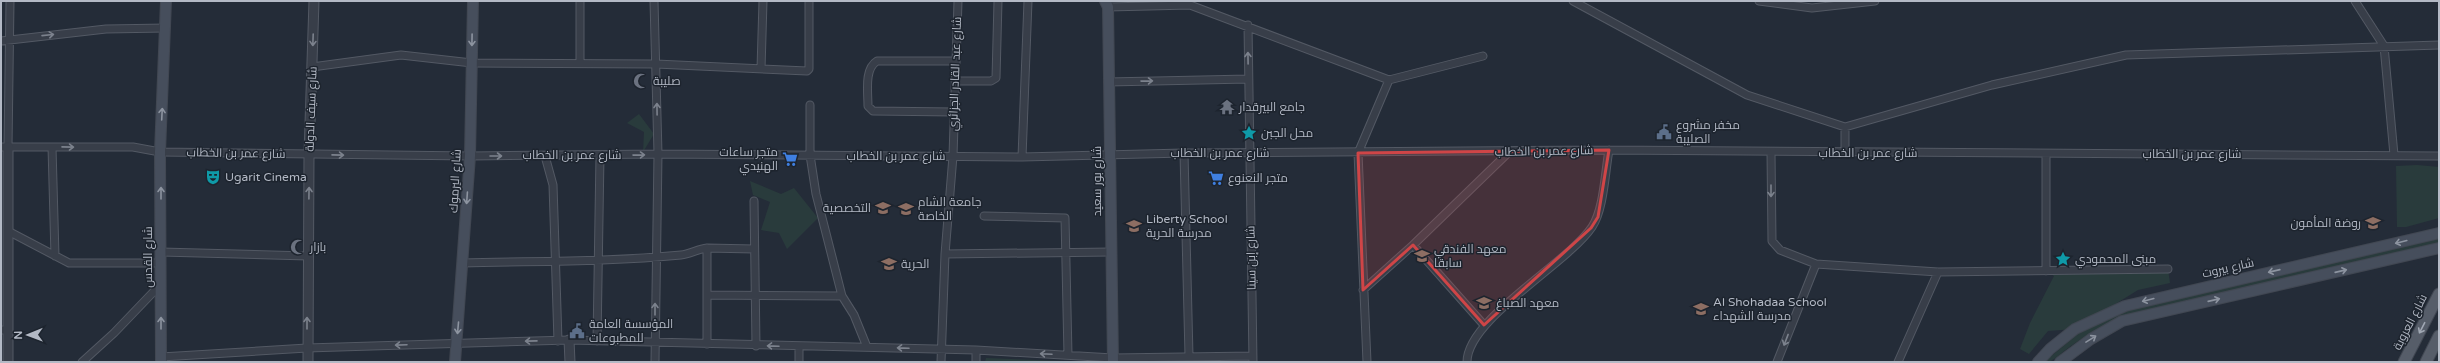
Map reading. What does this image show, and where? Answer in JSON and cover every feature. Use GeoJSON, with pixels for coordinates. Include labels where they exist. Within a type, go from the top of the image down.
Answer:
{"type":"FeatureCollection","features":[{"type":"Feature","properties":{"kind":"main road","name":"شارع القدس"},"geometry":{"type":"LineString","coordinates":[[161,359],[160,152],[166,1]]}},
{"type":"Feature","properties":{"kind":"main road","name":"شارع اليرموك"},"geometry":{"type":"LineString","coordinates":[[455,362],[470,156],[473,1]]}},
{"type":"Feature","properties":{"kind":"main road","name":"شارع بور سعيد"},"geometry":{"type":"LineString","coordinates":[[1107,4],[1113,360]]}},
{"type":"Feature","properties":{"kind":"main road","name":"شارع بيروت"},"geometry":{"type":"LineString","coordinates":[[2038,362],[2050,349],[2075,329],[2104,314],[2126,306],[2439,233]]}},
{"type":"Feature","properties":{"kind":"main road"},"geometry":{"type":"LineString","coordinates":[[2060,362],[2091,339],[2122,322],[2439,248]]}},
{"type":"Feature","properties":{"kind":"main road","name":"شارع العروبة"},"geometry":{"type":"LineString","coordinates":[[2404,362],[2439,294]]}},
{"type":"Feature","properties":{"kind":"main road"},"geometry":{"type":"LineString","coordinates":[[2426,362],[2439,336]]}},
{"type":"Feature","properties":{"kind":"street"},"geometry":{"type":"LineString","coordinates":[[8,362],[4,330],[8,231],[5,147],[10,1]]}},
{"type":"Feature","properties":{"kind":"street","name":"شارع سيف الدولة"},"geometry":{"type":"LineString","coordinates":[[308,362],[309,154],[314,1]]}},
{"type":"Feature","properties":{"kind":"street"},"geometry":{"type":"LineString","coordinates":[[580,1],[580,63]]}},
{"type":"Feature","properties":{"kind":"street"},"geometry":{"type":"LineString","coordinates":[[654,1],[658,154],[655,256],[655,362]]}},
{"type":"Feature","properties":{"kind":"street"},"geometry":{"type":"LineString","coordinates":[[761,68],[763,1]]}},
{"type":"Feature","properties":{"kind":"street"},"geometry":{"type":"LineString","coordinates":[[312,67],[401,55],[472,63],[656,64],[808,70],[809,1]]}},
{"type":"Feature","properties":{"kind":"street","name":"شارع عبد القادر الجزائري"},"geometry":{"type":"LineString","coordinates":[[941,362],[945,254],[953,156],[958,1]]}},
{"type":"Feature","properties":{"kind":"street"},"geometry":{"type":"LineString","coordinates":[[955,81],[990,81],[996,78],[998,1]]}},
{"type":"Feature","properties":{"kind":"street"},"geometry":{"type":"LineString","coordinates":[[1022,157],[1028,1]]}},
{"type":"Feature","properties":{"kind":"street"},"geometry":{"type":"LineString","coordinates":[[1573,1],[1747,95],[1845,127],[1992,85],[2126,55],[2439,45]]}},
{"type":"Feature","properties":{"kind":"street"},"geometry":{"type":"LineString","coordinates":[[1759,1],[1812,8],[1875,1]]}},
{"type":"Feature","properties":{"kind":"street"},"geometry":{"type":"LineString","coordinates":[[2355,1],[2384,46],[2394,155]]}},
{"type":"Feature","properties":{"kind":"street"},"geometry":{"type":"LineString","coordinates":[[1107,4],[1190,5],[1248,25],[1389,80],[1483,56]]}},
{"type":"Feature","properties":{"kind":"street","name":"شارع إبن سينا"},"geometry":{"type":"LineString","coordinates":[[1248,25],[1253,359]]}},
{"type":"Feature","properties":{"kind":"street"},"geometry":{"type":"LineString","coordinates":[[1,41],[106,28],[166,28]]}},
{"type":"Feature","properties":{"kind":"street"},"geometry":{"type":"LineString","coordinates":[[954,112],[874,111],[868,106],[869,70],[872,64],[877,61],[956,61]]}},
{"type":"Feature","properties":{"kind":"street"},"geometry":{"type":"LineString","coordinates":[[1108,82],[1248,79]]}},
{"type":"Feature","properties":{"kind":"street"},"geometry":{"type":"LineString","coordinates":[[1368,362],[1363,290],[1358,153],[1389,80]]}},
{"type":"Feature","properties":{"kind":"street"},"geometry":{"type":"LineString","coordinates":[[810,105],[810,155],[816,194],[842,296],[854,315],[867,347]]}},
{"type":"Feature","properties":{"kind":"street"},"geometry":{"type":"LineString","coordinates":[[1845,127],[1845,153]]}},
{"type":"Feature","properties":{"kind":"street","name":"شارع عمر بن الخطاب"},"geometry":{"type":"LineString","coordinates":[[5,147],[133,147],[160,152],[470,156],[658,154],[1022,157],[1184,153],[1509,152],[1609,150],[1845,153],[2439,156]]}},
{"type":"Feature","properties":{"kind":"street"},"geometry":{"type":"LineString","coordinates":[[52,147],[55,256]]}},
{"type":"Feature","properties":{"kind":"street"},"geometry":{"type":"LineString","coordinates":[[1467,362],[1472,343],[1484,326],[1557,262],[1591,228],[1598,217],[1609,150]]}},
{"type":"Feature","properties":{"kind":"street"},"geometry":{"type":"LineString","coordinates":[[1363,290],[1413,245],[1509,152]]}},
{"type":"Feature","properties":{"kind":"street"},"geometry":{"type":"LineString","coordinates":[[1771,152],[1772,242],[1780,250],[1816,264],[1938,272],[2168,269]]}},
{"type":"Feature","properties":{"kind":"street"},"geometry":{"type":"LineString","coordinates":[[1184,153],[1188,359]]}},
{"type":"Feature","properties":{"kind":"street"},"geometry":{"type":"LineString","coordinates":[[2046,154],[2046,270]]}},
{"type":"Feature","properties":{"kind":"street"},"geometry":{"type":"LineString","coordinates":[[597,341],[600,155]]}},
{"type":"Feature","properties":{"kind":"street"},"geometry":{"type":"LineString","coordinates":[[545,156],[553,185],[558,341]]}},
{"type":"Feature","properties":{"kind":"street"},"geometry":{"type":"LineString","coordinates":[[754,201],[756,346]]}},
{"type":"Feature","properties":{"kind":"street"},"geometry":{"type":"LineString","coordinates":[[984,216],[1065,217],[1068,355]]}},
{"type":"Feature","properties":{"kind":"street"},"geometry":{"type":"LineString","coordinates":[[8,231],[69,263],[161,263]]}},
{"type":"Feature","properties":{"kind":"street"},"geometry":{"type":"LineString","coordinates":[[1413,245],[1484,326]]}},
{"type":"Feature","properties":{"kind":"street"},"geometry":{"type":"LineString","coordinates":[[707,248],[707,344]]}},
{"type":"Feature","properties":{"kind":"street"},"geometry":{"type":"LineString","coordinates":[[463,263],[598,260],[683,255],[696,249],[707,248],[754,249]]}},
{"type":"Feature","properties":{"kind":"street"},"geometry":{"type":"LineString","coordinates":[[161,252],[308,256]]}},
{"type":"Feature","properties":{"kind":"street"},"geometry":{"type":"LineString","coordinates":[[945,254],[1110,252]]}},
{"type":"Feature","properties":{"kind":"street"},"geometry":{"type":"LineString","coordinates":[[1777,362],[1816,264]]}},
{"type":"Feature","properties":{"kind":"street"},"geometry":{"type":"LineString","coordinates":[[1898,362],[1938,272]]}},
{"type":"Feature","properties":{"kind":"street"},"geometry":{"type":"LineString","coordinates":[[82,362],[114,333],[160,285]]}},
{"type":"Feature","properties":{"kind":"street"},"geometry":{"type":"LineString","coordinates":[[707,295],[842,296]]}},
{"type":"Feature","properties":{"kind":"street"},"geometry":{"type":"LineString","coordinates":[[161,359],[307,348],[570,340],[756,346],[976,350],[1068,355],[1113,360],[1253,359]]}},
{"type":"Feature","properties":{"kind":"street"},"geometry":{"type":"LineString","coordinates":[[570,340],[570,362]]}},
{"type":"Feature","properties":{"kind":"street"},"geometry":{"type":"LineString","coordinates":[[799,347],[799,362]]}},
{"type":"Feature","properties":{"kind":"street"},"geometry":{"type":"LineString","coordinates":[[976,350],[976,362]]}},
{"type":"Feature","properties":{"kind":"highlighted area"},"geometry":{"type":"Polygon","coordinates":[[[1609,150],[1598,217],[1591,228],[1484,325],[1413,245],[1363,290],[1358,153],[1609,150]]]}},
{"type":"Feature","properties":{"kind":"shaded area"},"geometry":{"type":"Polygon","coordinates":[[[639,114],[654,134],[643,152],[644,132],[627,123],[639,114]]]}},
{"type":"Feature","properties":{"kind":"shaded area"},"geometry":{"type":"Polygon","coordinates":[[[2417,165],[2439,167],[2439,218],[2406,227],[2397,227],[2396,166],[2417,165]]]}},
{"type":"Feature","properties":{"kind":"shaded area"},"geometry":{"type":"Polygon","coordinates":[[[750,181],[781,194],[794,188],[818,218],[787,249],[779,233],[761,230],[770,202],[753,195],[750,181]]]}},
{"type":"Feature","properties":{"kind":"shaded area"},"geometry":{"type":"Polygon","coordinates":[[[2439,238],[2439,244],[2128,315],[2094,331],[2054,359],[2044,362],[2078,334],[2121,312],[2439,238]]]}},
{"type":"Feature","properties":{"kind":"shaded area"},"geometry":{"type":"Polygon","coordinates":[[[2168,269],[2170,283],[2138,290],[2075,329],[2048,331],[2029,354],[2020,349],[2030,323],[2054,276],[2046,271],[2168,269]]]}},
{"type":"Feature","properties":{"kind":"shaded area"},"geometry":{"type":"Polygon","coordinates":[[[986,358],[1091,362],[985,362],[986,358]]]}},
{"type":"Feature","properties":{"kind":"place","name":"صليبة"},"geometry":{"type":"Point","coordinates":[641,81]}},
{"type":"Feature","properties":{"kind":"place","name":"جامع البيرقدار"},"geometry":{"type":"Point","coordinates":[1227,107]}},
{"type":"Feature","properties":{"kind":"place","name":"مخفر مشروع الصليبة"},"geometry":{"type":"Point","coordinates":[1664,132]}},
{"type":"Feature","properties":{"kind":"place","name":"محل الجبن"},"geometry":{"type":"Point","coordinates":[1249,133]}},
{"type":"Feature","properties":{"kind":"place","name":"متجر ساعات الهنيدي"},"geometry":{"type":"Point","coordinates":[790,159]}},
{"type":"Feature","properties":{"kind":"place","name":"Ugarit Cinema"},"geometry":{"type":"Point","coordinates":[213,177]}},
{"type":"Feature","properties":{"kind":"place","name":"متجر النعنوع"},"geometry":{"type":"Point","coordinates":[1216,178]}},
{"type":"Feature","properties":{"kind":"place","name":"التخصصية"},"geometry":{"type":"Point","coordinates":[883,208]}},
{"type":"Feature","properties":{"kind":"place","name":"جامعة الشام الخاصة"},"geometry":{"type":"Point","coordinates":[906,209]}},
{"type":"Feature","properties":{"kind":"place","name":"روضة المأمون"},"geometry":{"type":"Point","coordinates":[2373,223]}},
{"type":"Feature","properties":{"kind":"place","name":"Liberty School مدرسة الحرية"},"geometry":{"type":"Point","coordinates":[1134,226]}},
{"type":"Feature","properties":{"kind":"place","name":"بازار"},"geometry":{"type":"Point","coordinates":[298,247]}},
{"type":"Feature","properties":{"kind":"place","name":"معهد الفندقي سابقا"},"geometry":{"type":"Point","coordinates":[1422,256]}},
{"type":"Feature","properties":{"kind":"place","name":"مبنى المحمودي"},"geometry":{"type":"Point","coordinates":[2063,259]}},
{"type":"Feature","properties":{"kind":"place","name":"الحرية"},"geometry":{"type":"Point","coordinates":[889,264]}},
{"type":"Feature","properties":{"kind":"place","name":"معهد الصباغ"},"geometry":{"type":"Point","coordinates":[1484,303]}},
{"type":"Feature","properties":{"kind":"place","name":"Al Shohadaa School مدرسة الشهداء"},"geometry":{"type":"Point","coordinates":[1701,309]}},
{"type":"Feature","properties":{"kind":"place","name":"المؤسسة العامة للمطبوعات"},"geometry":{"type":"Point","coordinates":[577,331]}}]}
